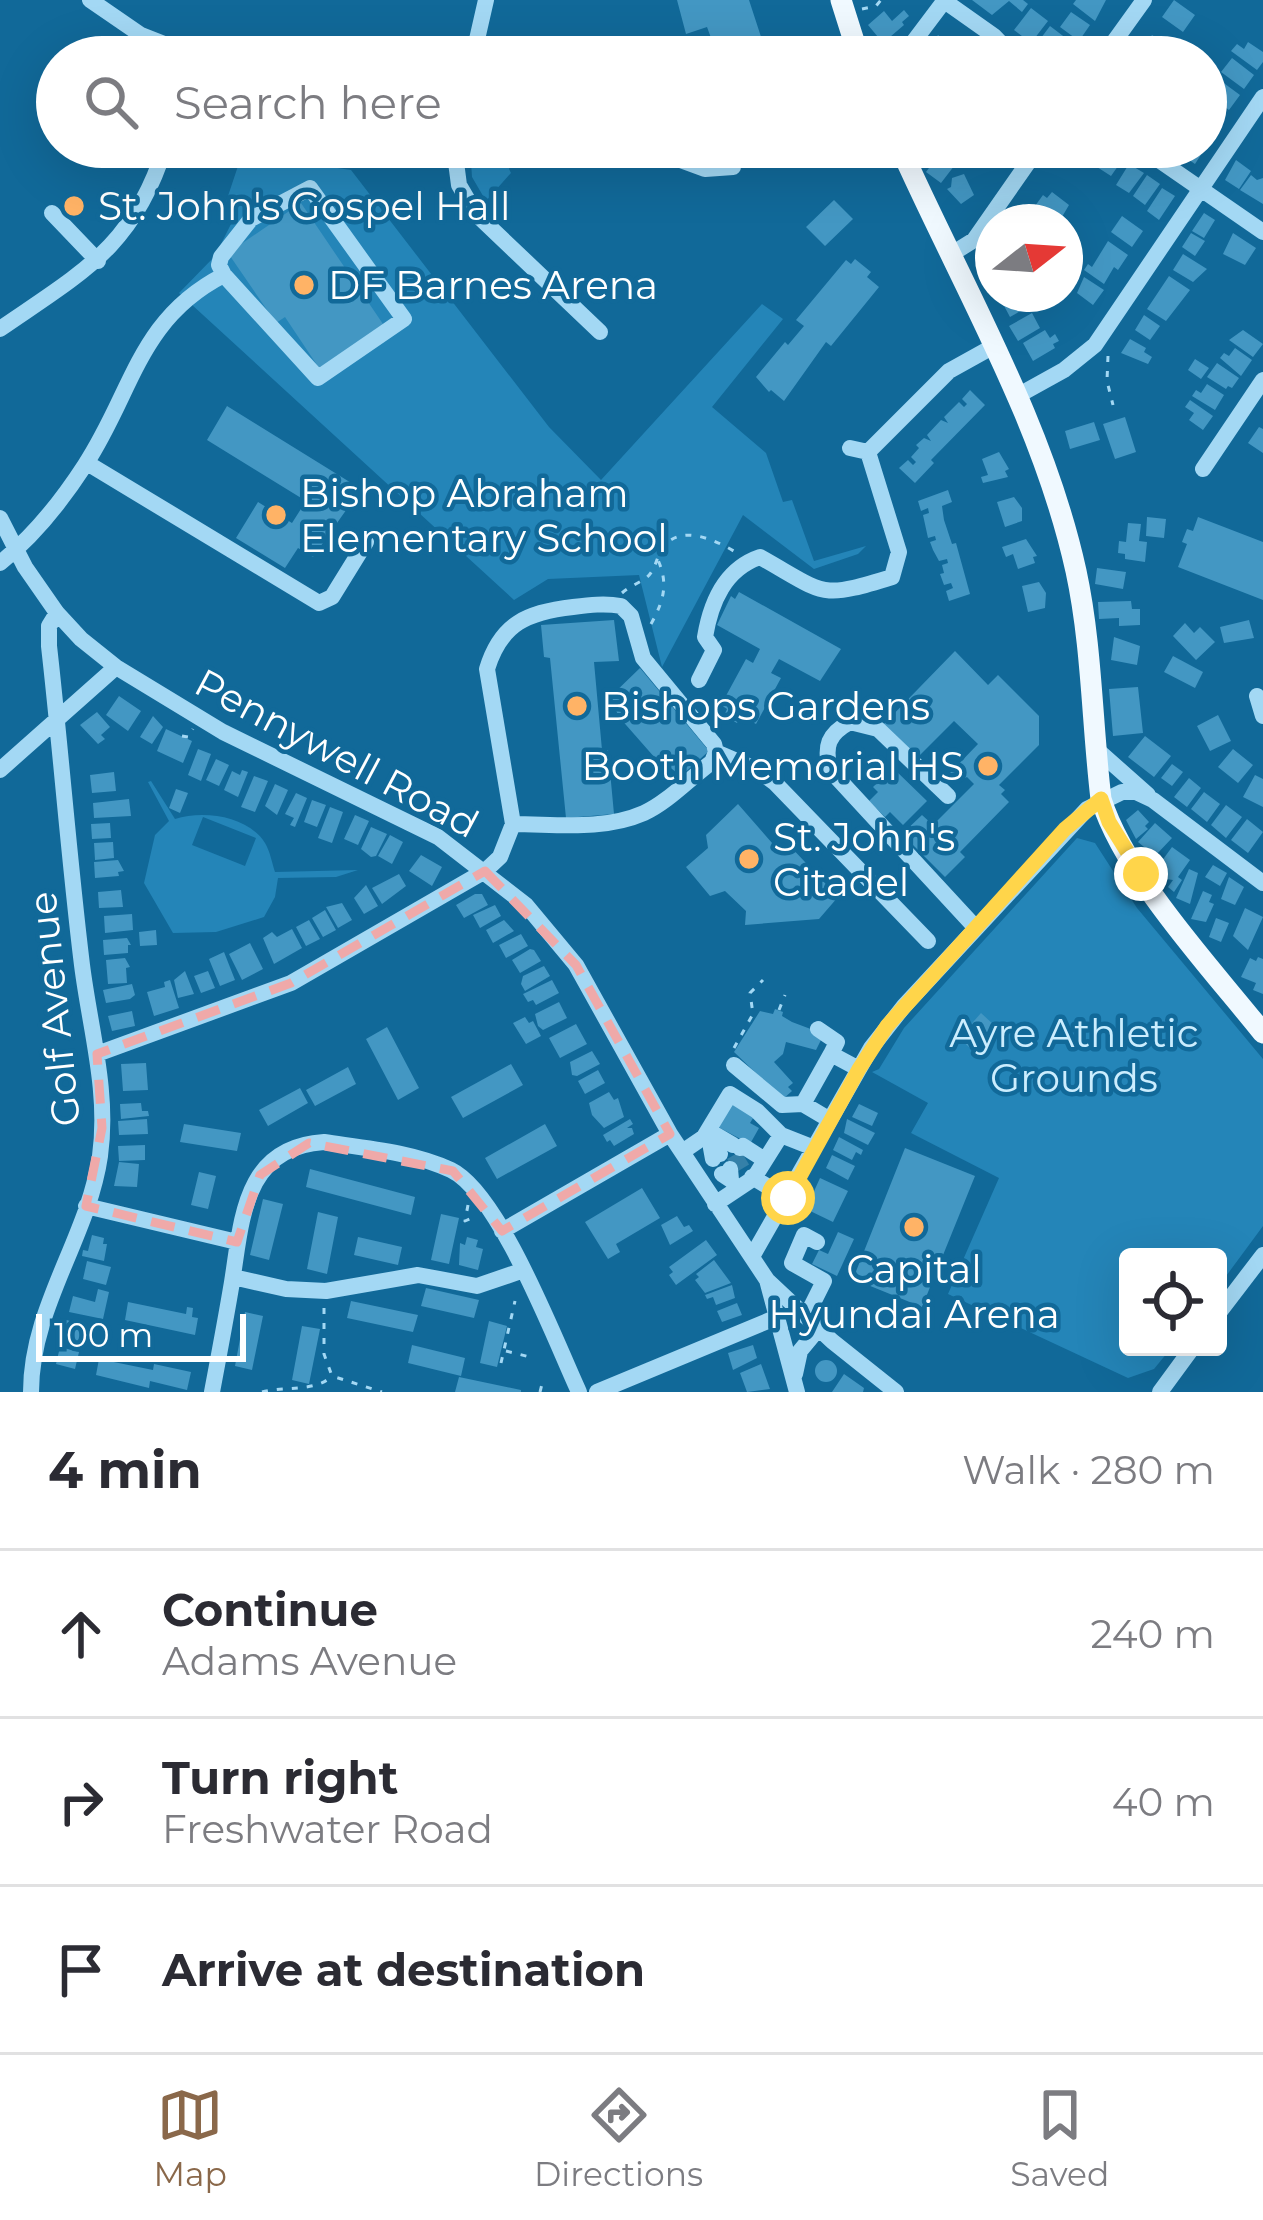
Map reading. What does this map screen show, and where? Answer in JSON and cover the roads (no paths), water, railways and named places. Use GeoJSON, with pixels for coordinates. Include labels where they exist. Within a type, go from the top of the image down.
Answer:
{"type":"FeatureCollection","features":[{"type":"Feature","properties":{"kind":"main road"},"geometry":{"type":"LineString","coordinates":[[847,5],[854,36]]}},
{"type":"Feature","properties":{"kind":"main road"},"geometry":{"type":"LineString","coordinates":[[911,168],[1017,396],[1051,484],[1076,571],[1101,799],[1109,822],[1141,874],[1263,1033]]}},
{"type":"Feature","properties":{"kind":"street"},"geometry":{"type":"LineString","coordinates":[[91,0],[143,36]]}},
{"type":"Feature","properties":{"kind":"street"},"geometry":{"type":"LineString","coordinates":[[478,36],[487,0]]}},
{"type":"Feature","properties":{"kind":"street"},"geometry":{"type":"LineString","coordinates":[[917,36],[944,0],[994,36]]}},
{"type":"Feature","properties":{"kind":"street"},"geometry":{"type":"LineString","coordinates":[[1118,36],[1144,0]]}},
{"type":"Feature","properties":{"kind":"street"},"geometry":{"type":"LineString","coordinates":[[1227,150],[1263,97]]}},
{"type":"Feature","properties":{"kind":"street"},"geometry":{"type":"LineString","coordinates":[[0,329],[98,261],[130,225],[156,168]]}},
{"type":"Feature","properties":{"kind":"street"},"geometry":{"type":"LineString","coordinates":[[457,168],[459,185],[476,214],[600,332]]}},
{"type":"Feature","properties":{"kind":"street"},"geometry":{"type":"LineString","coordinates":[[950,255],[974,240],[1024,168]]}},
{"type":"Feature","properties":{"kind":"street"},"geometry":{"type":"LineString","coordinates":[[1171,168],[1263,232]]}},
{"type":"Feature","properties":{"kind":"street"},"geometry":{"type":"LineString","coordinates":[[1017,396],[1064,370],[1095,345],[1215,168]]}},
{"type":"Feature","properties":{"kind":"street"},"geometry":{"type":"LineString","coordinates":[[310,188],[404,319],[318,378],[224,274],[218,265],[221,257],[251,219],[310,188]]}},
{"type":"Feature","properties":{"kind":"street"},"geometry":{"type":"LineString","coordinates":[[52,213],[98,261]]}},
{"type":"Feature","properties":{"kind":"street"},"geometry":{"type":"LineString","coordinates":[[0,563],[32,536],[86,464],[157,329],[193,292],[224,274]]}},
{"type":"Feature","properties":{"kind":"street"},"geometry":{"type":"LineString","coordinates":[[699,680],[714,650],[705,637],[709,613],[739,564],[760,556],[824,593],[892,577],[899,552],[859,450],[950,371],[994,346]]}},
{"type":"Feature","properties":{"kind":"street"},"geometry":{"type":"LineString","coordinates":[[1203,470],[1263,380]]}},
{"type":"Feature","properties":{"kind":"street"},"geometry":{"type":"LineString","coordinates":[[86,464],[319,603],[332,597],[366,542]]}},
{"type":"Feature","properties":{"kind":"street","name":"Pennywell Road"},"geometry":{"type":"LineString","coordinates":[[0,518],[57,613],[116,668],[223,732],[416,824],[526,905],[576,965],[670,1134],[766,1280],[896,1392]]}},
{"type":"Feature","properties":{"kind":"street"},"geometry":{"type":"LineString","coordinates":[[97,1054],[291,982],[485,872],[500,857],[513,824],[487,669],[494,646],[524,616],[547,610],[621,606],[631,616],[643,658],[714,744],[712,762],[647,812],[599,825],[513,824]]}},
{"type":"Feature","properties":{"kind":"street","name":"Golf Avenue"},"geometry":{"type":"LineString","coordinates":[[31,1392],[38,1336],[86,1206],[101,1141],[97,1054],[81,960],[49,634],[57,613]]}},
{"type":"Feature","properties":{"kind":"street"},"geometry":{"type":"LineString","coordinates":[[0,770],[116,668]]}},
{"type":"Feature","properties":{"kind":"street"},"geometry":{"type":"LineString","coordinates":[[1257,696],[1263,716]]}},
{"type":"Feature","properties":{"kind":"street"},"geometry":{"type":"LineString","coordinates":[[948,796],[878,729],[850,722],[828,741],[830,770],[975,927]]}},
{"type":"Feature","properties":{"kind":"street"},"geometry":{"type":"LineString","coordinates":[[1096,748],[1153,800],[1263,883]]}},
{"type":"Feature","properties":{"kind":"street"},"geometry":{"type":"LineString","coordinates":[[716,752],[758,770],[775,783],[928,941]]}},
{"type":"Feature","properties":{"kind":"street"},"geometry":{"type":"LineString","coordinates":[[753,1255],[859,1069],[904,1006],[1065,829],[1101,799],[1122,792],[1153,800]]}},
{"type":"Feature","properties":{"kind":"street"},"geometry":{"type":"LineString","coordinates":[[803,1104],[838,1042],[818,1029]]}},
{"type":"Feature","properties":{"kind":"street"},"geometry":{"type":"LineString","coordinates":[[831,1054],[859,1069]]}},
{"type":"Feature","properties":{"kind":"street"},"geometry":{"type":"LineString","coordinates":[[734,1065],[782,1106],[803,1104],[830,1120]]}},
{"type":"Feature","properties":{"kind":"street"},"geometry":{"type":"LineString","coordinates":[[716,1204],[733,1161],[730,1094],[758,1111],[781,1135],[814,1148]]}},
{"type":"Feature","properties":{"kind":"street"},"geometry":{"type":"LineString","coordinates":[[502,1231],[670,1134]]}},
{"type":"Feature","properties":{"kind":"street"},"geometry":{"type":"LineString","coordinates":[[733,1161],[781,1135]]}},
{"type":"Feature","properties":{"kind":"street"},"geometry":{"type":"LineString","coordinates":[[212,1392],[248,1193],[281,1154],[324,1142],[453,1171],[484,1200],[579,1392]]}},
{"type":"Feature","properties":{"kind":"street"},"geometry":{"type":"LineString","coordinates":[[682,1152],[733,1161],[788,1198]]}},
{"type":"Feature","properties":{"kind":"street"},"geometry":{"type":"LineString","coordinates":[[86,1206],[237,1242]]}},
{"type":"Feature","properties":{"kind":"street"},"geometry":{"type":"LineString","coordinates":[[797,1392],[798,1358],[824,1281],[792,1263],[804,1235],[818,1242]]}},
{"type":"Feature","properties":{"kind":"street"},"geometry":{"type":"LineString","coordinates":[[1227,1302],[1263,1255]]}},
{"type":"Feature","properties":{"kind":"street"},"geometry":{"type":"LineString","coordinates":[[233,1277],[286,1289],[326,1291],[418,1275],[477,1286],[521,1271]]}},
{"type":"Feature","properties":{"kind":"street"},"geometry":{"type":"LineString","coordinates":[[766,1280],[797,1392]]}},
{"type":"Feature","properties":{"kind":"street"},"geometry":{"type":"LineString","coordinates":[[597,1392],[775,1318]]}},
{"type":"Feature","properties":{"kind":"street"},"geometry":{"type":"LineString","coordinates":[[1160,1392],[1186,1356]]}},
{"type":"Feature","properties":{"kind":"tunnel"},"geometry":{"type":"LineString","coordinates":[[734,1155],[743,1170]]}},
{"type":"Feature","properties":{"kind":"place","name":"St. John's Gospel Hall"},"geometry":{"type":"Point","coordinates":[74,206]}},
{"type":"Feature","properties":{"kind":"place","name":"DF Barnes Arena"},"geometry":{"type":"Point","coordinates":[304,285]}},
{"type":"Feature","properties":{"kind":"place","name":"Bishop Abraham Elementary School"},"geometry":{"type":"Point","coordinates":[276,515]}},
{"type":"Feature","properties":{"kind":"place","name":"Bishops Gardens"},"geometry":{"type":"Point","coordinates":[577,706]}},
{"type":"Feature","properties":{"kind":"place","name":"Booth Memorial HS"},"geometry":{"type":"Point","coordinates":[988,766]}},
{"type":"Feature","properties":{"kind":"place","name":"St. John's Citadel"},"geometry":{"type":"Point","coordinates":[749,859]}},
{"type":"Feature","properties":{"kind":"place","name":"Capital Hyundai Arena"},"geometry":{"type":"Point","coordinates":[914,1227]}},
{"type":"Feature","properties":{"kind":"park label","name":"Ayre Athletic Grounds"},"geometry":{"type":"Point","coordinates":[1074,1056]}}]}
